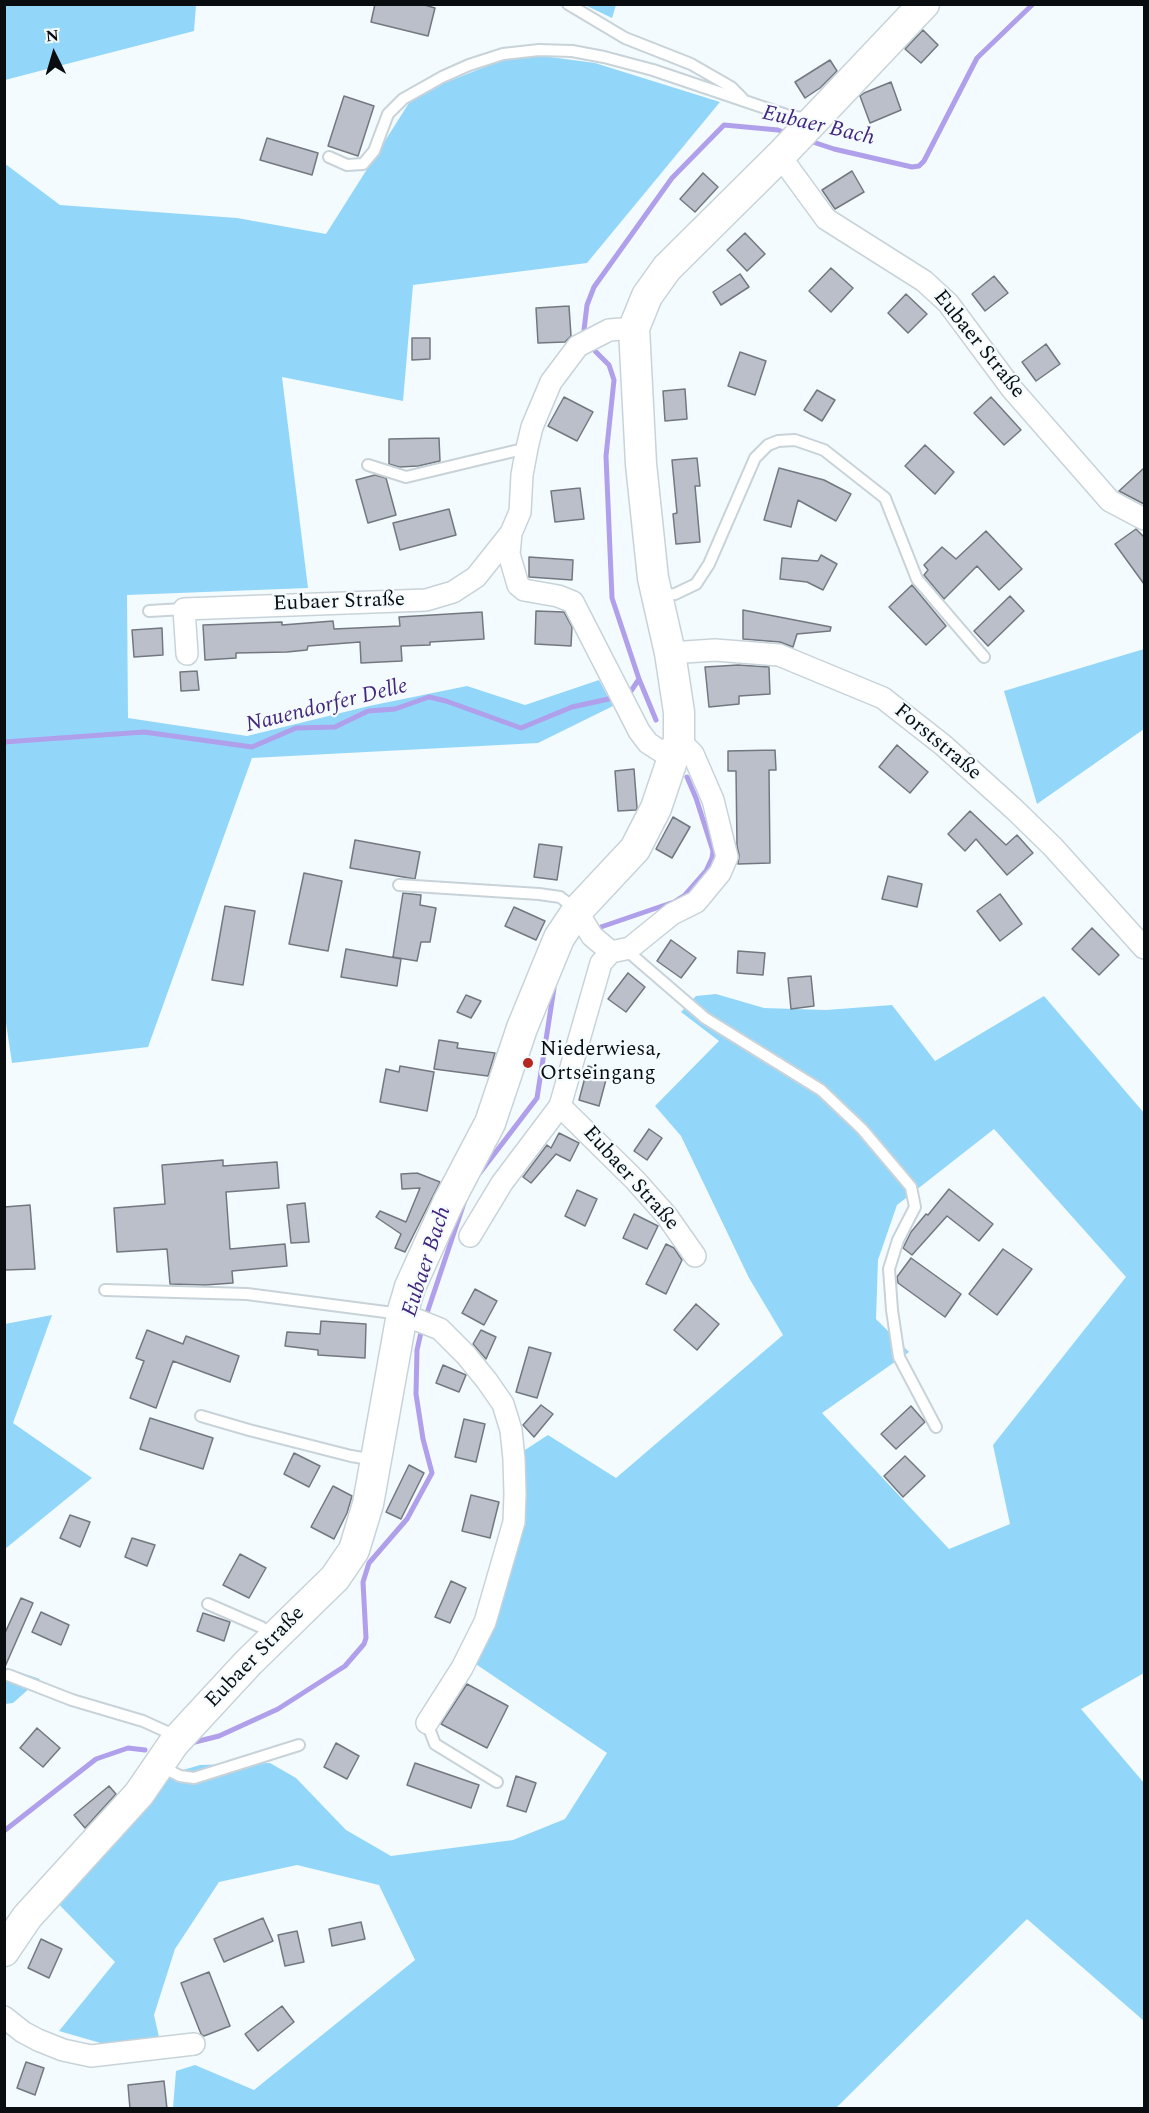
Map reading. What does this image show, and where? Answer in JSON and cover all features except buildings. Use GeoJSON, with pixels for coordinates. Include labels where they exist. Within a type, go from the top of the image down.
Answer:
{"type":"FeatureCollection","features":[{"type":"Feature","properties":{"kind":"street","name":"Eubaer Straße"},"geometry":{"type":"LineString","coordinates":[[4,1951],[27,1917],[139,1794],[179,1738],[274,1637],[335,1578],[354,1550],[368,1504],[375,1460],[417,1320],[410,1287],[448,1203],[490,1123],[522,1028],[559,938],[585,924],[635,849],[656,808],[676,750],[679,711],[670,653],[652,578],[641,464],[634,328],[647,296],[667,268],[799,137],[924,4]]}},
{"type":"Feature","properties":{"kind":"street","name":"Eubaer Straße"},"geometry":{"type":"LineString","coordinates":[[799,137],[826,219],[924,281],[948,303],[1012,389],[1110,501],[1143,519]]}},
{"type":"Feature","properties":{"kind":"street","name":"Eubaer Straße"},"geometry":{"type":"LineString","coordinates":[[184,609],[426,600],[453,592],[476,577],[511,533],[520,512],[522,475],[532,427],[551,382],[578,346],[609,330],[634,328]]}},
{"type":"Feature","properties":{"kind":"street","name":"Eubaer Straße"},"geometry":{"type":"LineString","coordinates":[[470,1236],[502,1183],[561,1106],[601,963],[618,950],[640,941],[672,914],[696,902],[720,873],[727,856],[713,800],[693,754],[648,743],[639,731],[573,602],[558,596],[524,590],[518,585],[509,554],[511,533]]}},
{"type":"Feature","properties":{"kind":"street"},"geometry":{"type":"LineString","coordinates":[[184,609],[187,654]]}},
{"type":"Feature","properties":{"kind":"street","name":"Forststraße"},"geometry":{"type":"LineString","coordinates":[[670,653],[715,650],[779,656],[883,698],[943,745],[1014,808],[1053,847],[1144,948]]}},
{"type":"Feature","properties":{"kind":"street"},"geometry":{"type":"LineString","coordinates":[[585,924],[618,950]]}},
{"type":"Feature","properties":{"kind":"street","name":"Eubaer Straße"},"geometry":{"type":"LineString","coordinates":[[561,1106],[635,1180],[667,1216],[695,1256]]}},
{"type":"Feature","properties":{"kind":"street"},"geometry":{"type":"LineString","coordinates":[[417,1320],[451,1338],[503,1404],[511,1430],[515,1494],[514,1522],[485,1622],[462,1668],[427,1722]]}},
{"type":"Feature","properties":{"kind":"street"},"geometry":{"type":"LineString","coordinates":[[4,2017],[38,2040],[63,2050],[91,2056],[194,2043]]}},
{"type":"Feature","properties":{"kind":"lane"},"geometry":{"type":"LineString","coordinates":[[568,4],[625,38],[691,64],[731,87],[745,100]]}},
{"type":"Feature","properties":{"kind":"lane"},"geometry":{"type":"LineString","coordinates":[[329,157],[347,165],[363,164],[374,152],[388,114],[403,99],[442,77],[470,65],[515,53],[539,50],[572,51],[604,57],[653,70],[745,100],[789,116],[799,137]]}},
{"type":"Feature","properties":{"kind":"lane"},"geometry":{"type":"LineString","coordinates":[[657,596],[675,594],[696,584],[709,564],[755,458],[768,445],[778,441],[795,440],[824,450],[885,498],[917,579],[984,657]]}},
{"type":"Feature","properties":{"kind":"lane"},"geometry":{"type":"LineString","coordinates":[[368,465],[406,477],[527,448]]}},
{"type":"Feature","properties":{"kind":"lane"},"geometry":{"type":"LineString","coordinates":[[149,611],[184,609]]}},
{"type":"Feature","properties":{"kind":"lane"},"geometry":{"type":"LineString","coordinates":[[399,885],[560,897],[585,924]]}},
{"type":"Feature","properties":{"kind":"lane"},"geometry":{"type":"LineString","coordinates":[[618,950],[705,1017],[821,1090],[862,1129],[911,1187],[915,1207],[898,1240],[889,1269],[892,1310],[899,1357],[936,1427]]}},
{"type":"Feature","properties":{"kind":"lane"},"geometry":{"type":"LineString","coordinates":[[105,1290],[247,1294],[417,1320]]}},
{"type":"Feature","properties":{"kind":"lane"},"geometry":{"type":"LineString","coordinates":[[201,1416],[351,1456],[375,1460]]}},
{"type":"Feature","properties":{"kind":"lane"},"geometry":{"type":"LineString","coordinates":[[208,1604],[261,1627],[274,1637]]}},
{"type":"Feature","properties":{"kind":"lane"},"geometry":{"type":"LineString","coordinates":[[8,1675],[72,1700],[143,1721],[179,1738]]}},
{"type":"Feature","properties":{"kind":"lane"},"geometry":{"type":"LineString","coordinates":[[427,1722],[435,1744],[497,1782]]}},
{"type":"Feature","properties":{"kind":"lane"},"geometry":{"type":"LineString","coordinates":[[159,1766],[180,1776],[194,1778],[299,1746]]}},
{"type":"Feature","properties":{"kind":"shaded area"},"geometry":{"type":"Polygon","coordinates":[[[5,4],[196,5],[194,31],[5,80],[5,4]]]}},
{"type":"Feature","properties":{"kind":"shaded area"},"geometry":{"type":"Polygon","coordinates":[[[585,5],[616,5],[612,18],[585,5]]]}},
{"type":"Feature","properties":{"kind":"shaded area"},"geometry":{"type":"Polygon","coordinates":[[[520,53],[595,63],[720,102],[587,263],[413,285],[403,401],[282,377],[308,588],[127,595],[128,718],[247,736],[369,706],[467,686],[525,705],[599,680],[613,706],[538,743],[252,758],[148,1047],[12,1063],[4,1010],[4,163],[60,205],[237,218],[326,234],[414,95],[520,53]]]}},
{"type":"Feature","properties":{"kind":"shaded area"},"geometry":{"type":"Polygon","coordinates":[[[1144,649],[1144,729],[1037,804],[1004,691],[1144,649]]]}},
{"type":"Feature","properties":{"kind":"shaded area"},"geometry":{"type":"Polygon","coordinates":[[[716,994],[764,1008],[826,1010],[892,1005],[935,1061],[1044,996],[1144,1113],[1144,1673],[1081,1709],[1144,1783],[1144,2021],[1027,1919],[836,2108],[173,2108],[176,2071],[195,2065],[254,2090],[415,1960],[379,1885],[297,1865],[219,1882],[175,1949],[154,2015],[159,2037],[104,2044],[59,2031],[115,1962],[41,1886],[135,1784],[200,1765],[270,1763],[296,1778],[346,1830],[391,1856],[513,1840],[565,1819],[607,1753],[461,1654],[478,1610],[501,1534],[508,1498],[508,1461],[548,1435],[616,1478],[783,1335],[749,1278],[681,1136],[655,1106],[719,1041],[681,1012],[696,996],[716,994]],[[994,1129],[897,1205],[878,1260],[876,1319],[909,1352],[822,1413],[949,1549],[1010,1524],[993,1445],[1126,1277],[994,1129]]]}},
{"type":"Feature","properties":{"kind":"shaded area"},"geometry":{"type":"Polygon","coordinates":[[[52,1315],[13,1423],[92,1478],[5,1549],[5,1324],[52,1315]]]}},
{"type":"Feature","properties":{"kind":"shaded area"},"geometry":{"type":"Polygon","coordinates":[[[4,1667],[40,1679],[13,1703],[5,1704],[4,1667]]]}},
{"type":"Feature","properties":{"kind":"waterway","name":"Eubaer Bach"},"geometry":{"type":"LineString","coordinates":[[807,140],[834,149],[912,167],[919,166],[924,161],[977,58],[1033,4]]}},
{"type":"Feature","properties":{"kind":"waterway","name":"Eubaer Bach"},"geometry":{"type":"LineString","coordinates":[[584,330],[587,305],[594,287],[672,178],[724,125],[778,130],[787,133]]}},
{"type":"Feature","properties":{"kind":"waterway","name":"Eubaer Bach"},"geometry":{"type":"LineString","coordinates":[[595,351],[609,365],[614,380],[606,456],[612,598],[639,679],[656,720]]}},
{"type":"Feature","properties":{"kind":"waterway"},"geometry":{"type":"LineString","coordinates":[[631,691],[639,679]]}},
{"type":"Feature","properties":{"kind":"waterway","name":"Nauendorfer Delle"},"geometry":{"type":"LineString","coordinates":[[4,742],[144,732],[252,747],[296,728],[335,727],[368,711],[395,709],[429,697],[521,728],[572,707],[613,698]]}},
{"type":"Feature","properties":{"kind":"waterway","name":"Eubaer Bach"},"geometry":{"type":"LineString","coordinates":[[595,929],[674,902],[685,895],[706,871],[713,851],[687,777]]}},
{"type":"Feature","properties":{"kind":"waterway","name":"Eubaer Bach"},"geometry":{"type":"LineString","coordinates":[[479,1174],[537,1098],[554,988]]}},
{"type":"Feature","properties":{"kind":"waterway","name":"Eubaer Bach"},"geometry":{"type":"LineString","coordinates":[[425,1319],[465,1200]]}},
{"type":"Feature","properties":{"kind":"waterway","name":"Eubaer Bach"},"geometry":{"type":"LineString","coordinates":[[191,1743],[219,1736],[278,1709],[345,1666],[364,1644],[366,1638],[363,1582],[369,1563],[407,1519],[432,1473],[423,1439],[416,1394],[417,1350],[422,1328]]}},
{"type":"Feature","properties":{"kind":"waterway","name":"Eubaer Bach"},"geometry":{"type":"LineString","coordinates":[[4,1831],[96,1759],[128,1748],[145,1750]]}},
{"type":"Feature","properties":{"kind":"place","name":"Niederwiesa, Ortseingang"},"geometry":{"type":"Point","coordinates":[528,1063]}}]}
